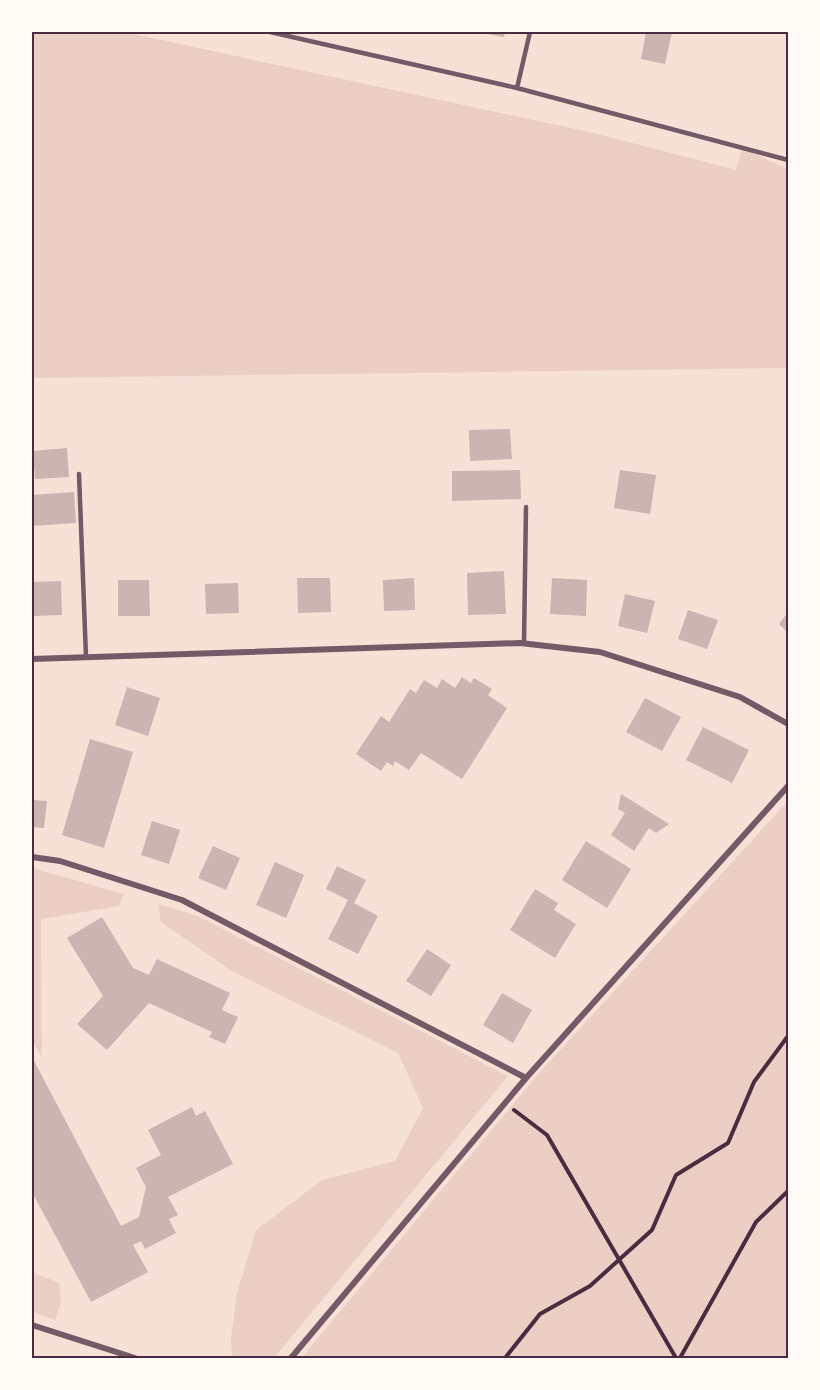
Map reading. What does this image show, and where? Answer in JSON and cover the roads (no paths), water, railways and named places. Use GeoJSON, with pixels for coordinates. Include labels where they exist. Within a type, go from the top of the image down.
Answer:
{"type":"FeatureCollection","features":[{"type":"Feature","properties":{"kind":"street"},"geometry":{"type":"LineString","coordinates":[[32,659],[524,643],[600,652],[740,697],[789,724]]}},
{"type":"Feature","properties":{"kind":"street"},"geometry":{"type":"LineString","coordinates":[[291,1359],[526,1078],[789,786]]}},
{"type":"Feature","properties":{"kind":"street"},"geometry":{"type":"LineString","coordinates":[[32,857],[60,861],[182,900],[526,1078]]}},
{"type":"Feature","properties":{"kind":"street"},"geometry":{"type":"LineString","coordinates":[[32,1325],[135,1359]]}},
{"type":"Feature","properties":{"kind":"lane"},"geometry":{"type":"LineString","coordinates":[[270,32],[517,88],[789,160]]}},
{"type":"Feature","properties":{"kind":"lane"},"geometry":{"type":"LineString","coordinates":[[517,88],[530,32]]}},
{"type":"Feature","properties":{"kind":"lane"},"geometry":{"type":"LineString","coordinates":[[79,474],[86,657]]}},
{"type":"Feature","properties":{"kind":"lane"},"geometry":{"type":"LineString","coordinates":[[524,643],[526,507]]}}]}
